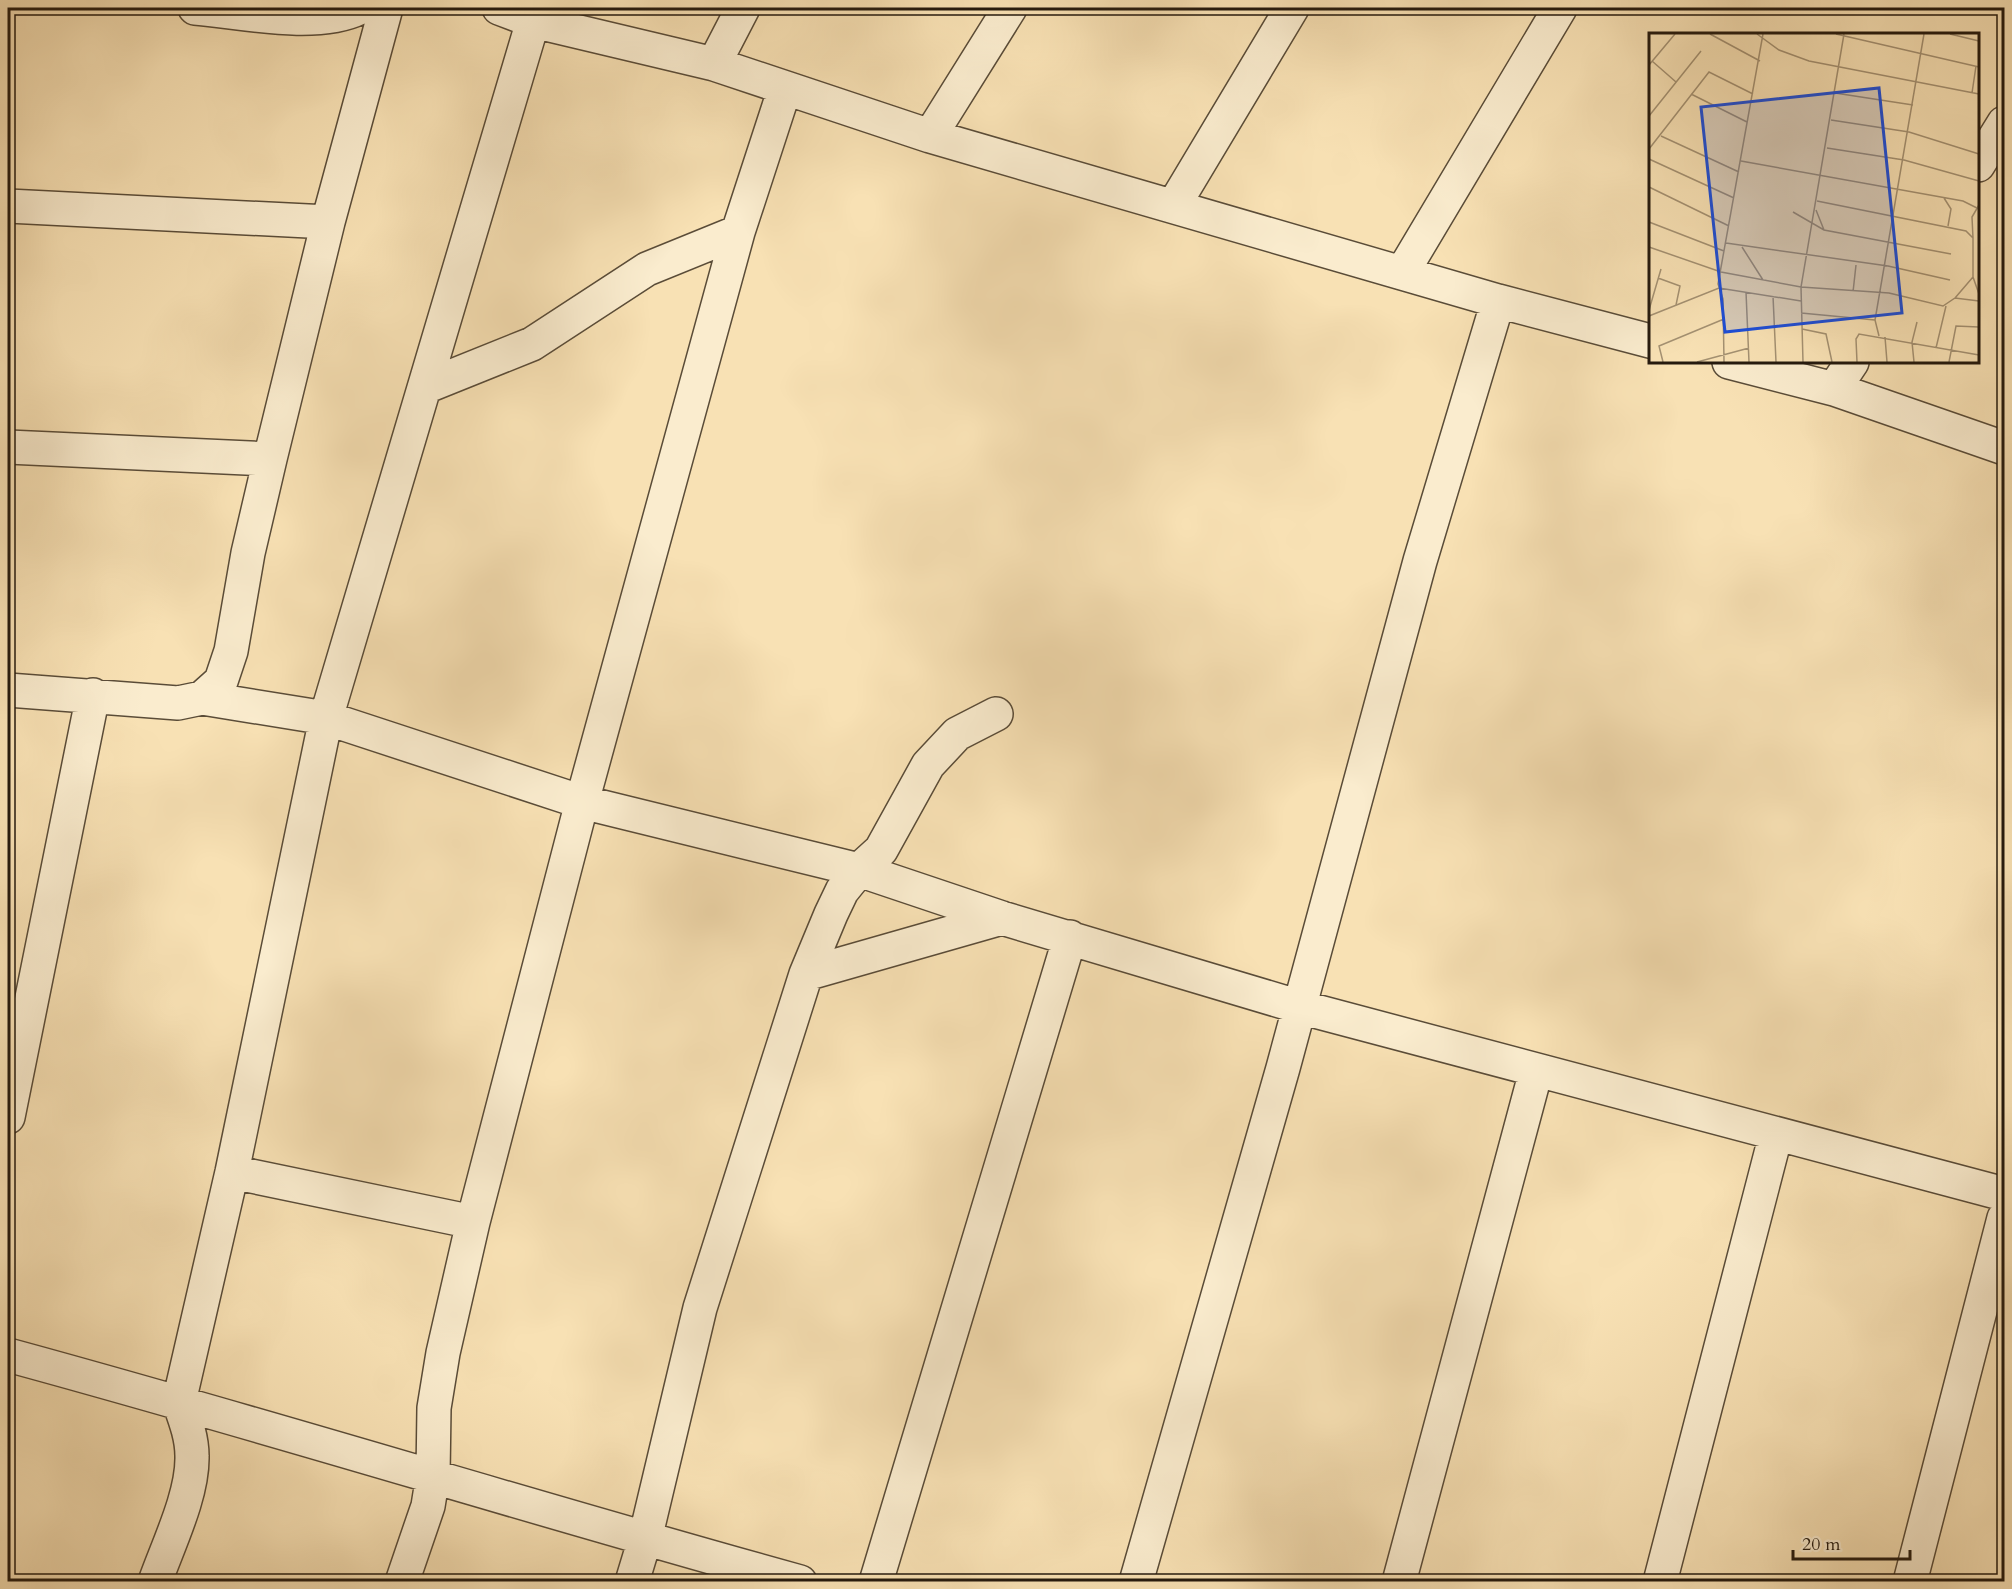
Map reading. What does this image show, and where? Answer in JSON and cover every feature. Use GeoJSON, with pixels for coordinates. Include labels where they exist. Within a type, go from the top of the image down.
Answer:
{"type":"FeatureCollection","features":[{"type":"Feature","properties":{"kind":"street"},"geometry":{"type":"LineString","coordinates":[[195,8],[320,17],[359,8]]}},
{"type":"Feature","properties":{"kind":"street"},"geometry":{"type":"LineString","coordinates":[[202,698],[221,681],[231,651],[248,553],[270,459],[328,222],[387,8]]}},
{"type":"Feature","properties":{"kind":"street"},"geometry":{"type":"LineString","coordinates":[[499,8],[536,14],[714,64],[930,136],[1174,205],[1498,301],[1649,341]]}},
{"type":"Feature","properties":{"kind":"street"},"geometry":{"type":"LineString","coordinates":[[714,64],[743,8]]}},
{"type":"Feature","properties":{"kind":"street"},"geometry":{"type":"LineString","coordinates":[[930,136],[1010,8]]}},
{"type":"Feature","properties":{"kind":"street"},"geometry":{"type":"LineString","coordinates":[[1174,205],[1292,8]]}},
{"type":"Feature","properties":{"kind":"street"},"geometry":{"type":"LineString","coordinates":[[1402,273],[1560,8]]}},
{"type":"Feature","properties":{"kind":"street"},"geometry":{"type":"LineString","coordinates":[[155,1581],[188,1488],[192,1457],[189,1432],[179,1402],[231,1172],[326,718],[536,14]]}},
{"type":"Feature","properties":{"kind":"street"},"geometry":{"type":"LineString","coordinates":[[402,1581],[428,1506],[433,1475],[434,1408],[443,1353],[473,1222],[582,802],[738,232],[785,88]]}},
{"type":"Feature","properties":{"kind":"street"},"geometry":{"type":"LineString","coordinates":[[1979,162],[2004,123]]}},
{"type":"Feature","properties":{"kind":"street"},"geometry":{"type":"LineString","coordinates":[[8,206],[328,222]]}},
{"type":"Feature","properties":{"kind":"street"},"geometry":{"type":"LineString","coordinates":[[424,387],[532,344],[647,269],[738,232]]}},
{"type":"Feature","properties":{"kind":"street"},"geometry":{"type":"LineString","coordinates":[[1136,1581],[1300,1007],[1420,561],[1498,301]]}},
{"type":"Feature","properties":{"kind":"street"},"geometry":{"type":"LineString","coordinates":[[1732,363],[1834,389],[2004,448]]}},
{"type":"Feature","properties":{"kind":"street"},"geometry":{"type":"LineString","coordinates":[[1834,389],[1851,363]]}},
{"type":"Feature","properties":{"kind":"street"},"geometry":{"type":"LineString","coordinates":[[8,447],[270,459]]}},
{"type":"Feature","properties":{"kind":"street"},"geometry":{"type":"LineString","coordinates":[[8,690],[178,703],[202,698],[326,718],[582,802],[859,870],[1002,918],[1300,1007],[2004,1194]]}},
{"type":"Feature","properties":{"kind":"street"},"geometry":{"type":"LineString","coordinates":[[8,1117],[93,695]]}},
{"type":"Feature","properties":{"kind":"street"},"geometry":{"type":"LineString","coordinates":[[632,1581],[645,1539],[700,1308],[806,974],[842,891],[859,870],[881,850],[928,765],[957,734],[996,714]]}},
{"type":"Feature","properties":{"kind":"street"},"geometry":{"type":"LineString","coordinates":[[806,974],[1002,918]]}},
{"type":"Feature","properties":{"kind":"street"},"geometry":{"type":"LineString","coordinates":[[876,1581],[1070,937]]}},
{"type":"Feature","properties":{"kind":"street"},"geometry":{"type":"LineString","coordinates":[[1399,1581],[1536,1071]]}},
{"type":"Feature","properties":{"kind":"street"},"geometry":{"type":"LineString","coordinates":[[1660,1581],[1776,1134]]}},
{"type":"Feature","properties":{"kind":"street"},"geometry":{"type":"LineString","coordinates":[[231,1172],[473,1222]]}},
{"type":"Feature","properties":{"kind":"street"},"geometry":{"type":"LineString","coordinates":[[1910,1581],[2004,1218]]}},
{"type":"Feature","properties":{"kind":"street"},"geometry":{"type":"LineString","coordinates":[[8,1355],[433,1475],[645,1539],[800,1581]]}}]}
